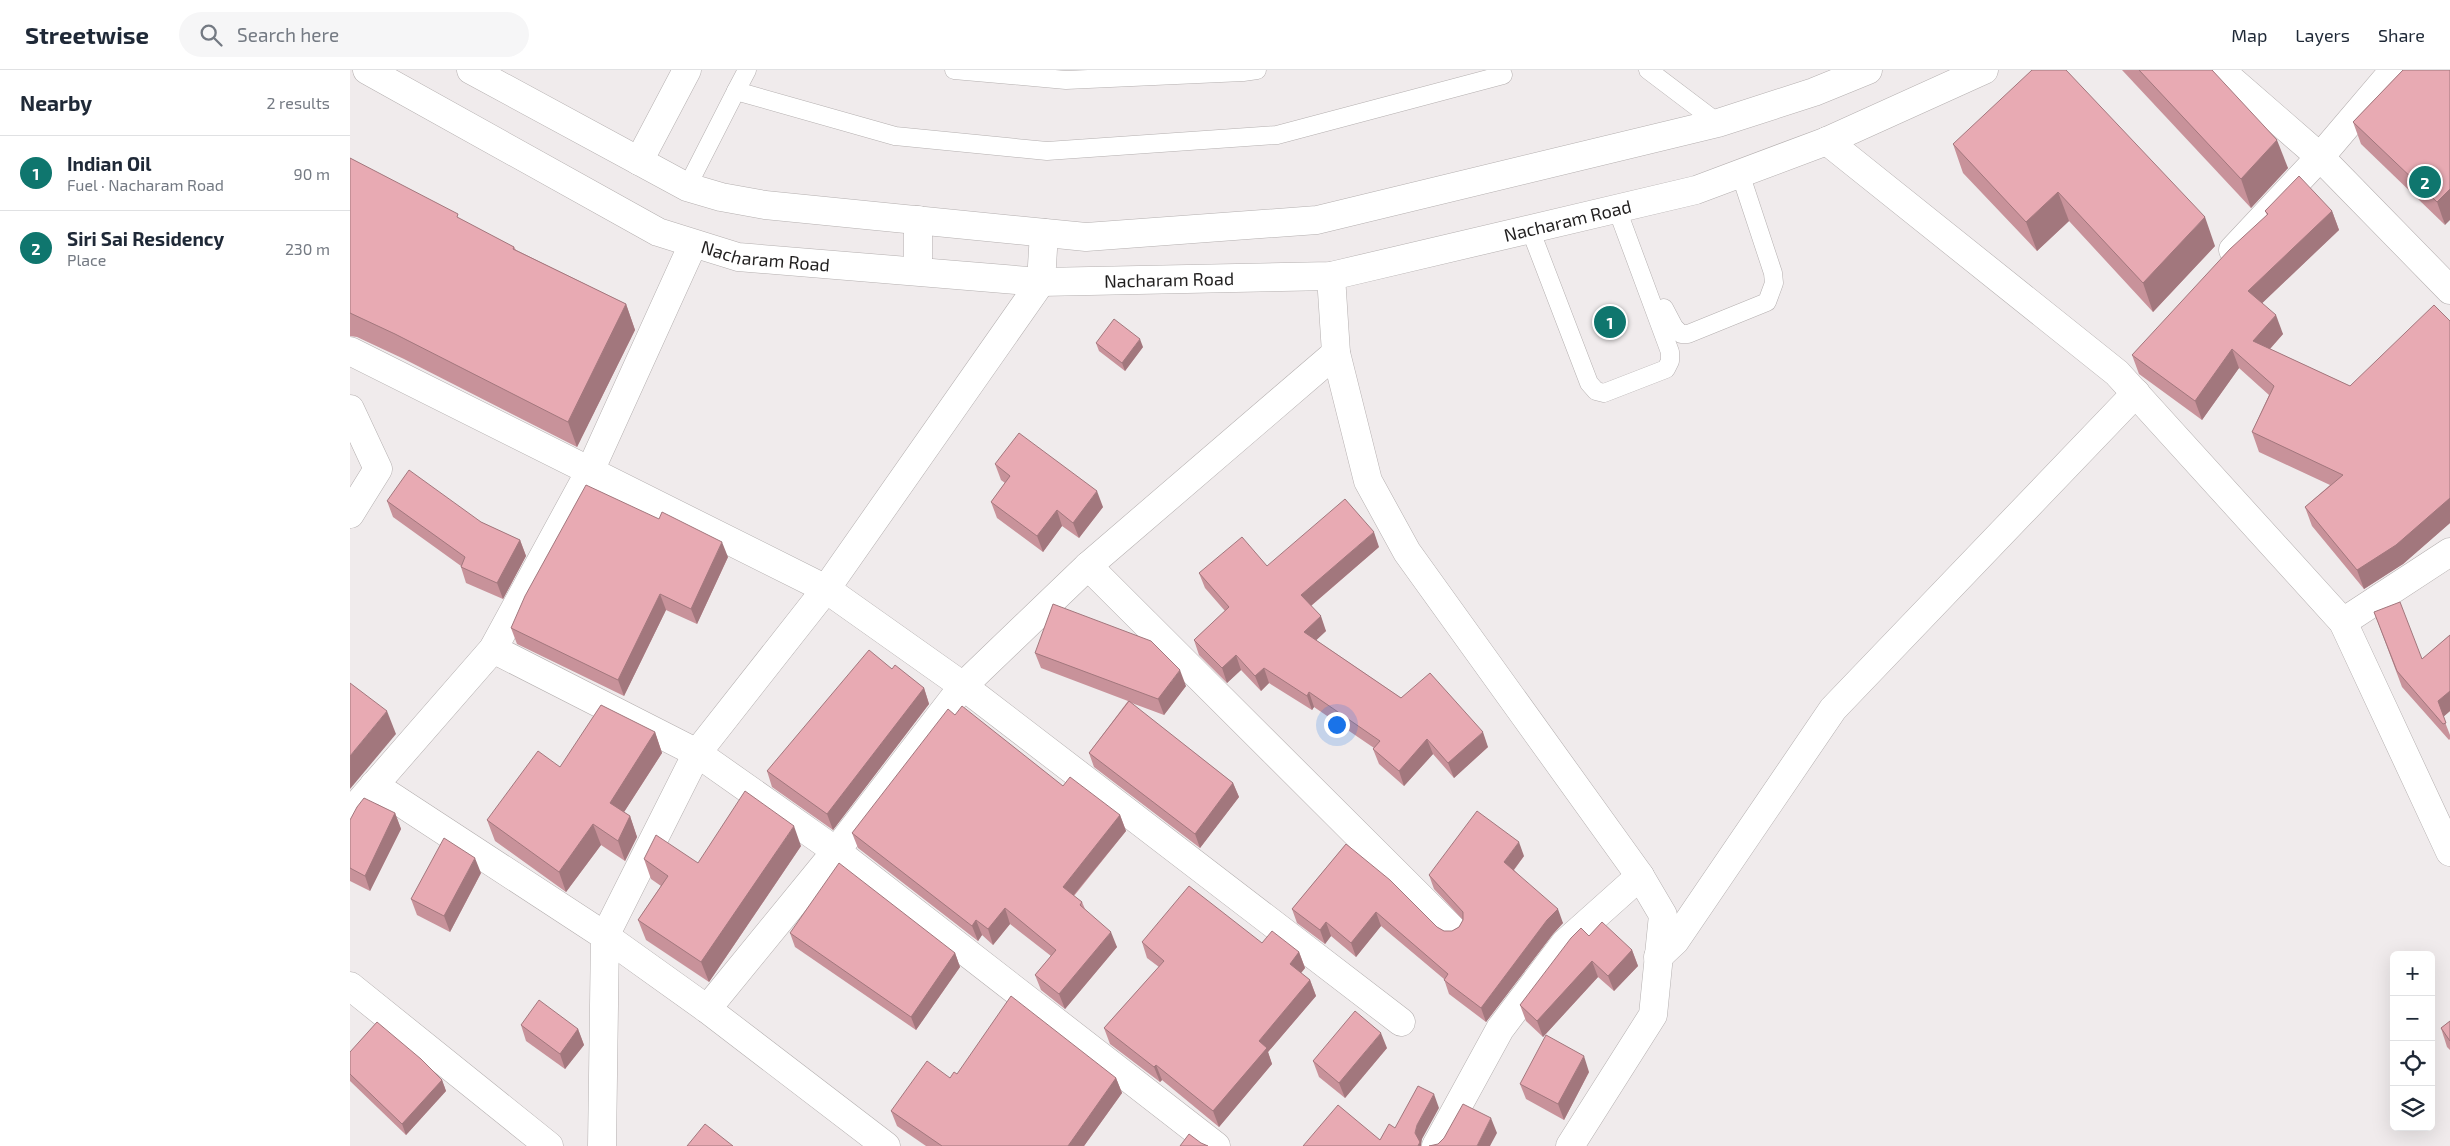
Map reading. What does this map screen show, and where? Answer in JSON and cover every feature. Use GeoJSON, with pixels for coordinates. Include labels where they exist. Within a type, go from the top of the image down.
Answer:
{"type":"FeatureCollection","features":[{"type":"Feature","properties":{"kind":"street","name":"Nacharam Road"},"geometry":{"type":"LineString","coordinates":[[367,70],[658,232],[693,244],[738,257],[1041,282],[1331,276],[1696,190],[1827,141],[1984,70]]}},
{"type":"Feature","properties":{"kind":"street"},"geometry":{"type":"LineString","coordinates":[[471,70],[687,187],[721,197],[765,205],[1086,237],[1331,218],[1718,123],[1814,92],[1868,70]]}},
{"type":"Feature","properties":{"kind":"street"},"geometry":{"type":"LineString","coordinates":[[639,161],[687,70]]}},
{"type":"Feature","properties":{"kind":"street"},"geometry":{"type":"LineString","coordinates":[[2220,70],[2320,158],[2450,290]]}},
{"type":"Feature","properties":{"kind":"street"},"geometry":{"type":"LineString","coordinates":[[2218,265],[2320,158],[2394,70]]}},
{"type":"Feature","properties":{"kind":"street"},"geometry":{"type":"LineString","coordinates":[[1827,141],[2117,373],[2343,622],[2450,852]]}},
{"type":"Feature","properties":{"kind":"street"},"geometry":{"type":"LineString","coordinates":[[918,220],[918,271]]}},
{"type":"Feature","properties":{"kind":"street"},"geometry":{"type":"LineString","coordinates":[[602,1146],[605,936],[697,753],[826,589],[1041,282],[1044,233]]}},
{"type":"Feature","properties":{"kind":"street"},"geometry":{"type":"LineString","coordinates":[[350,813],[494,649],[590,471],[693,244]]}},
{"type":"Feature","properties":{"kind":"street"},"geometry":{"type":"LineString","coordinates":[[1331,276],[1336,353],[1368,481],[1407,552],[1640,876],[1662,915],[1653,1015],[1570,1146]]}},
{"type":"Feature","properties":{"kind":"street"},"geometry":{"type":"LineString","coordinates":[[350,351],[826,589],[963,686],[1401,1022]]}},
{"type":"Feature","properties":{"kind":"street"},"geometry":{"type":"LineString","coordinates":[[2117,373],[2137,352]]}},
{"type":"Feature","properties":{"kind":"street"},"geometry":{"type":"LineString","coordinates":[[708,1010],[836,851],[963,686],[1088,566],[1336,353]]}},
{"type":"Feature","properties":{"kind":"street"},"geometry":{"type":"LineString","coordinates":[[1658,957],[1675,941],[1833,709],[2136,393]]}},
{"type":"Feature","properties":{"kind":"street"},"geometry":{"type":"LineString","coordinates":[[350,409],[378,469],[350,514]]}},
{"type":"Feature","properties":{"kind":"street"},"geometry":{"type":"LineString","coordinates":[[2343,622],[2450,552]]}},
{"type":"Feature","properties":{"kind":"street"},"geometry":{"type":"LineString","coordinates":[[1088,566],[1452,930]]}},
{"type":"Feature","properties":{"kind":"street"},"geometry":{"type":"LineString","coordinates":[[494,649],[697,753],[836,851],[1216,1146]]}},
{"type":"Feature","properties":{"kind":"street"},"geometry":{"type":"LineString","coordinates":[[374,785],[605,936],[708,1010],[886,1146]]}},
{"type":"Feature","properties":{"kind":"street"},"geometry":{"type":"LineString","coordinates":[[1436,1146],[1500,1029],[1559,951],[1640,876]]}},
{"type":"Feature","properties":{"kind":"street"},"geometry":{"type":"LineString","coordinates":[[350,986],[549,1146]]}},
{"type":"Feature","properties":{"kind":"lane"},"geometry":{"type":"LineString","coordinates":[[687,187],[747,70]]}},
{"type":"Feature","properties":{"kind":"lane"},"geometry":{"type":"LineString","coordinates":[[954,70],[1066,80],[1257,70]]}},
{"type":"Feature","properties":{"kind":"lane"},"geometry":{"type":"LineString","coordinates":[[1648,70],[1718,123]]}},
{"type":"Feature","properties":{"kind":"lane"},"geometry":{"type":"LineString","coordinates":[[736,91],[895,136],[1048,150],[1277,134],[1503,75]]}},
{"type":"Feature","properties":{"kind":"lane"},"geometry":{"type":"LineString","coordinates":[[1622,207],[1667,315],[1681,334],[1688,334],[1767,302],[1772,293],[1773,273],[1740,173]]}},
{"type":"Feature","properties":{"kind":"lane"},"geometry":{"type":"LineString","coordinates":[[1530,229],[1589,383],[1596,391],[1604,393],[1666,369],[1670,361],[1670,352],[1622,207]]}},
{"type":"Feature","properties":{"kind":"building"},"geometry":{"type":"Polygon","coordinates":[[[2032,70],[2066,70],[2205,217],[2143,283],[2058,192],[2026,222],[1953,144],[2032,70]]]}},
{"type":"Feature","properties":{"kind":"building"},"geometry":{"type":"Polygon","coordinates":[[[2139,70],[2212,70],[2277,140],[2241,179],[2139,70]]]}},
{"type":"Feature","properties":{"kind":"building"},"geometry":{"type":"Polygon","coordinates":[[[2403,70],[2450,70],[2450,189],[2437,202],[2353,122],[2403,70]]]}},
{"type":"Feature","properties":{"kind":"building"},"geometry":{"type":"Polygon","coordinates":[[[350,158],[458,214],[457,217],[514,247],[513,249],[626,304],[568,422],[350,313],[350,158]]]}},
{"type":"Feature","properties":{"kind":"building"},"geometry":{"type":"Polygon","coordinates":[[[2299,176],[2332,211],[2248,291],[2276,315],[2253,341],[2350,386],[2434,305],[2450,321],[2450,498],[2396,545],[2357,570],[2305,507],[2343,475],[2252,432],[2274,386],[2232,349],[2195,401],[2132,355],[2230,249],[2268,214],[2265,211],[2299,176]]]}},
{"type":"Feature","properties":{"kind":"building"},"geometry":{"type":"Polygon","coordinates":[[[1114,319],[1140,339],[1122,363],[1096,343],[1114,319]]]}},
{"type":"Feature","properties":{"kind":"building"},"geometry":{"type":"Polygon","coordinates":[[[1019,433],[1097,491],[1073,523],[1057,510],[1037,536],[991,502],[1010,476],[995,464],[1019,433]]]}},
{"type":"Feature","properties":{"kind":"building"},"geometry":{"type":"Polygon","coordinates":[[[409,470],[481,522],[520,540],[497,583],[461,567],[465,557],[387,501],[409,470]]]}},
{"type":"Feature","properties":{"kind":"building"},"geometry":{"type":"Polygon","coordinates":[[[586,485],[659,519],[662,512],[722,542],[691,609],[660,594],[618,680],[511,628],[525,596],[586,485]]]}},
{"type":"Feature","properties":{"kind":"building"},"geometry":{"type":"Polygon","coordinates":[[[1345,499],[1374,532],[1301,595],[1321,616],[1304,632],[1401,698],[1430,673],[1483,732],[1448,763],[1427,739],[1399,771],[1373,749],[1380,741],[1309,692],[1307,696],[1264,668],[1255,676],[1236,655],[1222,668],[1194,640],[1229,607],[1199,573],[1242,537],[1267,566],[1345,499]]]}},
{"type":"Feature","properties":{"kind":"building"},"geometry":{"type":"Polygon","coordinates":[[[2400,602],[2422,659],[2450,635],[2450,691],[2438,701],[2446,723],[2443,724],[2397,671],[2374,612],[2400,602]]]}},
{"type":"Feature","properties":{"kind":"building"},"geometry":{"type":"Polygon","coordinates":[[[1053,604],[1151,641],[1180,670],[1158,699],[1035,653],[1053,604]]]}},
{"type":"Feature","properties":{"kind":"building"},"geometry":{"type":"Polygon","coordinates":[[[869,650],[892,669],[895,665],[924,688],[827,814],[767,771],[869,650]]]}},
{"type":"Feature","properties":{"kind":"building"},"geometry":{"type":"Polygon","coordinates":[[[350,683],[387,711],[350,756],[350,683]]]}},
{"type":"Feature","properties":{"kind":"building"},"geometry":{"type":"Polygon","coordinates":[[[1129,701],[1233,783],[1195,834],[1089,753],[1129,701]]]}},
{"type":"Feature","properties":{"kind":"building"},"geometry":{"type":"Polygon","coordinates":[[[601,705],[655,732],[610,803],[630,816],[618,841],[593,824],[559,872],[487,820],[538,751],[560,767],[601,705]]]}},
{"type":"Feature","properties":{"kind":"building"},"geometry":{"type":"Polygon","coordinates":[[[962,706],[1063,786],[1070,777],[1120,815],[1063,887],[1082,902],[1080,905],[1111,932],[1059,994],[1035,975],[1056,950],[1005,908],[988,929],[976,920],[972,926],[852,833],[948,709],[955,715],[962,706]]]}},
{"type":"Feature","properties":{"kind":"building"},"geometry":{"type":"Polygon","coordinates":[[[745,791],[794,826],[701,962],[638,920],[668,876],[644,859],[656,835],[698,863],[745,791]]]}},
{"type":"Feature","properties":{"kind":"building"},"geometry":{"type":"Polygon","coordinates":[[[364,798],[395,813],[365,876],[350,868],[350,820],[364,798]]]}},
{"type":"Feature","properties":{"kind":"building"},"geometry":{"type":"Polygon","coordinates":[[[1477,811],[1519,842],[1504,862],[1558,909],[1547,920],[1481,1008],[1444,980],[1448,974],[1376,912],[1351,943],[1326,922],[1320,930],[1292,909],[1346,844],[1390,880],[1437,927],[1444,931],[1452,931],[1459,927],[1463,920],[1463,912],[1429,875],[1477,811]]]}},
{"type":"Feature","properties":{"kind":"building"},"geometry":{"type":"Polygon","coordinates":[[[444,838],[475,858],[444,916],[411,899],[444,838]]]}},
{"type":"Feature","properties":{"kind":"building"},"geometry":{"type":"Polygon","coordinates":[[[839,863],[955,953],[911,1017],[790,933],[839,863]]]}},
{"type":"Feature","properties":{"kind":"building"},"geometry":{"type":"Polygon","coordinates":[[[1189,886],[1262,943],[1272,931],[1299,952],[1290,964],[1310,980],[1259,1041],[1267,1048],[1213,1111],[1156,1065],[1154,1067],[1104,1028],[1164,961],[1142,942],[1189,886]]]}},
{"type":"Feature","properties":{"kind":"building"},"geometry":{"type":"Polygon","coordinates":[[[1602,922],[1632,950],[1608,976],[1592,961],[1537,1021],[1520,1005],[1571,938],[1581,928],[1589,936],[1602,922]]]}},
{"type":"Feature","properties":{"kind":"building"},"geometry":{"type":"Polygon","coordinates":[[[1011,996],[1116,1078],[1068,1146],[942,1146],[891,1111],[927,1061],[950,1078],[954,1072],[957,1074],[1011,996]]]}},
{"type":"Feature","properties":{"kind":"building"},"geometry":{"type":"Polygon","coordinates":[[[539,1000],[578,1029],[560,1054],[521,1025],[539,1000]]]}},
{"type":"Feature","properties":{"kind":"building"},"geometry":{"type":"Polygon","coordinates":[[[1355,1011],[1381,1033],[1339,1083],[1313,1061],[1355,1011]]]}},
{"type":"Feature","properties":{"kind":"building"},"geometry":{"type":"Polygon","coordinates":[[[2450,1021],[2450,1041],[2441,1028],[2450,1021]]]}},
{"type":"Feature","properties":{"kind":"building"},"geometry":{"type":"Polygon","coordinates":[[[377,1022],[421,1059],[442,1080],[402,1124],[350,1074],[350,1052],[377,1022]]]}},
{"type":"Feature","properties":{"kind":"building"},"geometry":{"type":"Polygon","coordinates":[[[1546,1035],[1584,1056],[1558,1104],[1520,1084],[1546,1035]]]}},
{"type":"Feature","properties":{"kind":"building"},"geometry":{"type":"Polygon","coordinates":[[[1418,1086],[1434,1094],[1417,1125],[1415,1133],[1420,1142],[1418,1146],[1303,1146],[1338,1105],[1380,1140],[1389,1124],[1395,1128],[1418,1086]]]}},
{"type":"Feature","properties":{"kind":"building"},"geometry":{"type":"Polygon","coordinates":[[[1463,1104],[1491,1118],[1477,1146],[1429,1146],[1438,1144],[1444,1138],[1463,1104]]]}},
{"type":"Feature","properties":{"kind":"building"},"geometry":{"type":"Polygon","coordinates":[[[705,1124],[733,1146],[687,1146],[705,1124]]]}},
{"type":"Feature","properties":{"kind":"building"},"geometry":{"type":"Polygon","coordinates":[[[1189,1134],[1201,1143],[1208,1146],[1180,1146],[1189,1134]]]}},
{"type":"Feature","properties":{"kind":"place","name":"Siri Sai Residency"},"geometry":{"type":"Point","coordinates":[2425,182]}},
{"type":"Feature","properties":{"kind":"place","name":"Indian Oil"},"geometry":{"type":"Point","coordinates":[1610,322]}}]}
